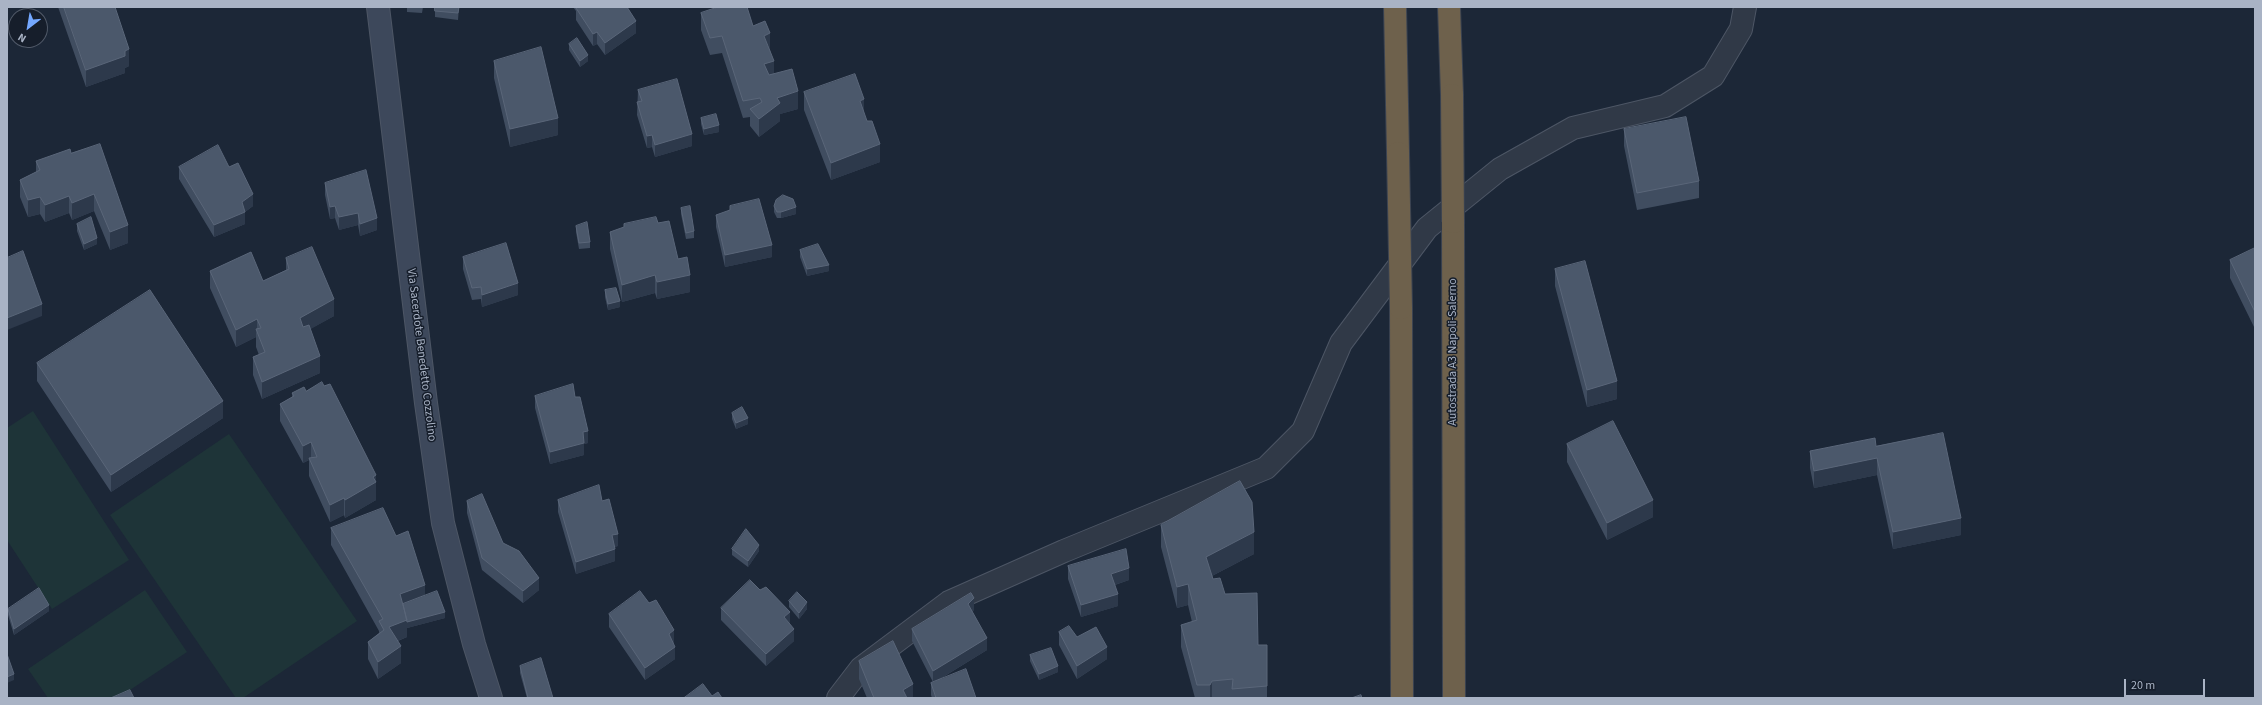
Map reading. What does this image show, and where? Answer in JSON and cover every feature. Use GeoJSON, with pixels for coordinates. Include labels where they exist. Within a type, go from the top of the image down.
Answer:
{"type":"FeatureCollection","features":[{"type":"Feature","properties":{"kind":"highway"},"geometry":{"type":"LineString","coordinates":[[1395,7],[1401,308],[1402,698]]}},
{"type":"Feature","properties":{"kind":"highway","name":"Autostrada A3 Napoli-Salerno"},"geometry":{"type":"LineString","coordinates":[[1449,7],[1452,96],[1453,222],[1454,698]]}},
{"type":"Feature","properties":{"kind":"main road","name":"Via Sacerdote Benedetto Cozzolino"},"geometry":{"type":"LineString","coordinates":[[378,7],[425,395],[443,523],[474,644],[491,698]]}},
{"type":"Feature","properties":{"kind":"street"},"geometry":{"type":"LineString","coordinates":[[838,698],[860,668],[949,602],[1064,551],[1266,468],[1303,431],[1341,343],[1427,228],[1500,169],[1573,128],[1665,106],[1713,76],[1741,29],[1745,7]]}},
{"type":"Feature","properties":{"kind":"green space"},"geometry":{"type":"Polygon","coordinates":[[[33,411],[129,560],[52,609],[7,540],[7,428],[33,411]]]}},
{"type":"Feature","properties":{"kind":"green space"},"geometry":{"type":"Polygon","coordinates":[[[229,434],[357,621],[243,698],[236,698],[110,515],[229,434]]]}},
{"type":"Feature","properties":{"kind":"green space"},"geometry":{"type":"Polygon","coordinates":[[[145,590],[187,652],[118,698],[48,698],[28,669],[145,590]]]}},
{"type":"Feature","properties":{"kind":"building"},"geometry":{"type":"Polygon","coordinates":[[[64,7],[115,7],[129,49],[125,51],[125,56],[86,70],[64,7]]]}},
{"type":"Feature","properties":{"kind":"building"},"geometry":{"type":"Polygon","coordinates":[[[435,7],[459,7],[458,13],[435,11],[435,7]]]}},
{"type":"Feature","properties":{"kind":"building"},"geometry":{"type":"Polygon","coordinates":[[[627,7],[636,21],[605,43],[597,32],[593,34],[576,8],[627,7]]]}},
{"type":"Feature","properties":{"kind":"building"},"geometry":{"type":"Polygon","coordinates":[[[718,7],[747,7],[753,26],[765,21],[770,33],[764,36],[774,61],[764,64],[769,75],[792,69],[798,91],[777,98],[780,103],[759,119],[750,109],[762,102],[760,98],[743,101],[722,36],[710,38],[701,13],[718,7]]]}},
{"type":"Feature","properties":{"kind":"building"},"geometry":{"type":"Polygon","coordinates":[[[577,38],[588,55],[580,61],[569,44],[577,38]]]}},
{"type":"Feature","properties":{"kind":"building"},"geometry":{"type":"Polygon","coordinates":[[[541,47],[558,118],[510,129],[494,61],[541,47]]]}},
{"type":"Feature","properties":{"kind":"building"},"geometry":{"type":"Polygon","coordinates":[[[855,74],[864,99],[860,101],[867,121],[872,121],[880,144],[831,163],[804,92],[855,74]]]}},
{"type":"Feature","properties":{"kind":"building"},"geometry":{"type":"Polygon","coordinates":[[[677,79],[692,134],[655,145],[652,135],[647,136],[637,102],[642,101],[638,90],[677,79]]]}},
{"type":"Feature","properties":{"kind":"building"},"geometry":{"type":"Polygon","coordinates":[[[716,114],[719,125],[704,129],[701,118],[716,114]]]}},
{"type":"Feature","properties":{"kind":"building"},"geometry":{"type":"Polygon","coordinates":[[[1686,117],[1699,181],[1637,193],[1624,129],[1686,117]]]}},
{"type":"Feature","properties":{"kind":"building"},"geometry":{"type":"Polygon","coordinates":[[[100,144],[128,225],[110,232],[94,194],[72,203],[69,196],[45,205],[40,197],[28,200],[20,180],[40,170],[36,161],[70,149],[71,153],[100,144]]]}},
{"type":"Feature","properties":{"kind":"building"},"geometry":{"type":"Polygon","coordinates":[[[218,145],[229,167],[238,163],[253,194],[242,202],[245,212],[214,225],[179,167],[218,145]]]}},
{"type":"Feature","properties":{"kind":"building"},"geometry":{"type":"Polygon","coordinates":[[[366,170],[377,218],[360,224],[358,213],[339,217],[335,206],[330,207],[325,183],[366,170]]]}},
{"type":"Feature","properties":{"kind":"building"},"geometry":{"type":"Polygon","coordinates":[[[783,195],[793,199],[796,207],[777,212],[774,206],[776,200],[783,195]]]}},
{"type":"Feature","properties":{"kind":"building"},"geometry":{"type":"Polygon","coordinates":[[[759,199],[772,245],[725,255],[716,215],[730,210],[730,206],[759,199]]]}},
{"type":"Feature","properties":{"kind":"building"},"geometry":{"type":"Polygon","coordinates":[[[690,206],[694,231],[686,233],[681,208],[690,206]]]}},
{"type":"Feature","properties":{"kind":"building"},"geometry":{"type":"Polygon","coordinates":[[[91,217],[97,238],[84,244],[77,224],[91,217]]]}},
{"type":"Feature","properties":{"kind":"building"},"geometry":{"type":"Polygon","coordinates":[[[656,217],[658,223],[669,221],[678,259],[687,257],[690,275],[657,282],[655,275],[622,285],[610,232],[624,227],[624,224],[656,217]]]}},
{"type":"Feature","properties":{"kind":"building"},"geometry":{"type":"Polygon","coordinates":[[[587,222],[590,242],[579,243],[576,226],[587,222]]]}},
{"type":"Feature","properties":{"kind":"building"},"geometry":{"type":"Polygon","coordinates":[[[506,243],[518,283],[482,295],[481,287],[472,288],[463,257],[506,243]]]}},
{"type":"Feature","properties":{"kind":"building"},"geometry":{"type":"Polygon","coordinates":[[[818,244],[829,265],[807,269],[800,250],[818,244]]]}},
{"type":"Feature","properties":{"kind":"building"},"geometry":{"type":"Polygon","coordinates":[[[312,247],[334,299],[300,318],[303,327],[309,325],[320,356],[262,382],[253,357],[265,352],[256,329],[261,328],[257,319],[236,330],[210,271],[251,252],[263,281],[289,269],[286,258],[312,247]]]}},
{"type":"Feature","properties":{"kind":"building"},"geometry":{"type":"Polygon","coordinates":[[[2255,248],[2255,312],[2230,260],[2255,248]]]}},
{"type":"Feature","properties":{"kind":"building"},"geometry":{"type":"Polygon","coordinates":[[[23,251],[42,304],[7,318],[7,258],[23,251]]]}},
{"type":"Feature","properties":{"kind":"building"},"geometry":{"type":"Polygon","coordinates":[[[1585,261],[1617,381],[1587,390],[1555,269],[1585,261]]]}},
{"type":"Feature","properties":{"kind":"building"},"geometry":{"type":"Polygon","coordinates":[[[616,288],[620,301],[608,304],[605,290],[616,288]]]}},
{"type":"Feature","properties":{"kind":"building"},"geometry":{"type":"Polygon","coordinates":[[[150,290],[223,401],[111,475],[37,363],[150,290]]]}},
{"type":"Feature","properties":{"kind":"building"},"geometry":{"type":"Polygon","coordinates":[[[322,382],[324,386],[330,384],[376,475],[373,477],[376,482],[345,500],[344,498],[330,505],[309,458],[317,457],[311,442],[303,446],[280,404],[294,396],[292,393],[304,387],[306,391],[322,382]]]}},
{"type":"Feature","properties":{"kind":"building"},"geometry":{"type":"Polygon","coordinates":[[[573,384],[575,397],[580,397],[588,431],[583,432],[584,443],[550,452],[535,396],[573,384]]]}},
{"type":"Feature","properties":{"kind":"building"},"geometry":{"type":"Polygon","coordinates":[[[742,407],[748,418],[736,423],[732,413],[742,407]]]}},
{"type":"Feature","properties":{"kind":"building"},"geometry":{"type":"Polygon","coordinates":[[[1613,421],[1653,500],[1607,523],[1567,444],[1613,421]]]}},
{"type":"Feature","properties":{"kind":"building"},"geometry":{"type":"Polygon","coordinates":[[[1943,433],[1961,518],[1893,532],[1877,458],[1814,471],[1810,451],[1875,438],[1876,446],[1943,433]]]}},
{"type":"Feature","properties":{"kind":"building"},"geometry":{"type":"Polygon","coordinates":[[[1240,481],[1252,502],[1254,532],[1206,557],[1213,579],[1220,578],[1225,594],[1257,593],[1258,645],[1267,645],[1267,686],[1232,689],[1233,679],[1212,681],[1210,685],[1197,685],[1181,625],[1197,620],[1188,584],[1177,587],[1161,525],[1240,481]]]}},
{"type":"Feature","properties":{"kind":"building"},"geometry":{"type":"Polygon","coordinates":[[[599,485],[602,501],[609,499],[618,534],[612,535],[615,549],[576,562],[558,500],[599,485]]]}},
{"type":"Feature","properties":{"kind":"building"},"geometry":{"type":"Polygon","coordinates":[[[482,494],[503,543],[519,551],[539,578],[523,591],[482,558],[467,501],[482,494]]]}},
{"type":"Feature","properties":{"kind":"building"},"geometry":{"type":"Polygon","coordinates":[[[383,508],[396,536],[408,531],[425,585],[400,594],[407,620],[389,627],[401,646],[378,662],[368,642],[384,630],[379,621],[383,619],[331,528],[383,508]]]}},
{"type":"Feature","properties":{"kind":"building"},"geometry":{"type":"Polygon","coordinates":[[[746,529],[759,545],[748,561],[732,549],[746,529]]]}},
{"type":"Feature","properties":{"kind":"building"},"geometry":{"type":"Polygon","coordinates":[[[1126,549],[1129,568],[1111,574],[1118,594],[1081,605],[1068,566],[1126,549]]]}},
{"type":"Feature","properties":{"kind":"building"},"geometry":{"type":"Polygon","coordinates":[[[750,580],[760,590],[766,587],[790,612],[784,617],[794,629],[766,654],[721,608],[750,580]]]}},
{"type":"Feature","properties":{"kind":"building"},"geometry":{"type":"Polygon","coordinates":[[[39,588],[49,605],[14,629],[8,609],[39,588]]]}},
{"type":"Feature","properties":{"kind":"building"},"geometry":{"type":"Polygon","coordinates":[[[437,591],[445,612],[407,622],[403,604],[437,591]]]}},
{"type":"Feature","properties":{"kind":"building"},"geometry":{"type":"Polygon","coordinates":[[[640,591],[649,603],[656,600],[674,630],[669,634],[675,647],[645,668],[609,614],[640,591]]]}},
{"type":"Feature","properties":{"kind":"building"},"geometry":{"type":"Polygon","coordinates":[[[797,592],[807,602],[799,613],[789,601],[797,592]]]}},
{"type":"Feature","properties":{"kind":"building"},"geometry":{"type":"Polygon","coordinates":[[[971,593],[974,598],[968,604],[987,638],[933,671],[912,629],[971,593]]]}},
{"type":"Feature","properties":{"kind":"building"},"geometry":{"type":"Polygon","coordinates":[[[1069,626],[1077,637],[1096,627],[1107,647],[1077,666],[1059,632],[1069,626]]]}},
{"type":"Feature","properties":{"kind":"building"},"geometry":{"type":"Polygon","coordinates":[[[893,641],[913,684],[903,690],[907,698],[874,698],[859,661],[893,641]]]}},
{"type":"Feature","properties":{"kind":"building"},"geometry":{"type":"Polygon","coordinates":[[[1051,648],[1058,666],[1039,674],[1030,655],[1051,648]]]}},
{"type":"Feature","properties":{"kind":"building"},"geometry":{"type":"Polygon","coordinates":[[[7,654],[14,674],[7,677],[7,654]]]}},
{"type":"Feature","properties":{"kind":"building"},"geometry":{"type":"Polygon","coordinates":[[[541,658],[553,698],[528,698],[520,666],[541,658]]]}},
{"type":"Feature","properties":{"kind":"building"},"geometry":{"type":"Polygon","coordinates":[[[966,669],[976,698],[936,698],[931,683],[966,669]]]}},
{"type":"Feature","properties":{"kind":"building"},"geometry":{"type":"Polygon","coordinates":[[[703,684],[712,696],[718,692],[722,698],[684,698],[703,684]]]}},
{"type":"Feature","properties":{"kind":"building"},"geometry":{"type":"Polygon","coordinates":[[[130,690],[134,698],[111,698],[130,690]]]}},
{"type":"Feature","properties":{"kind":"building"},"geometry":{"type":"Polygon","coordinates":[[[1361,695],[1362,698],[1352,698],[1361,695]]]}}]}
